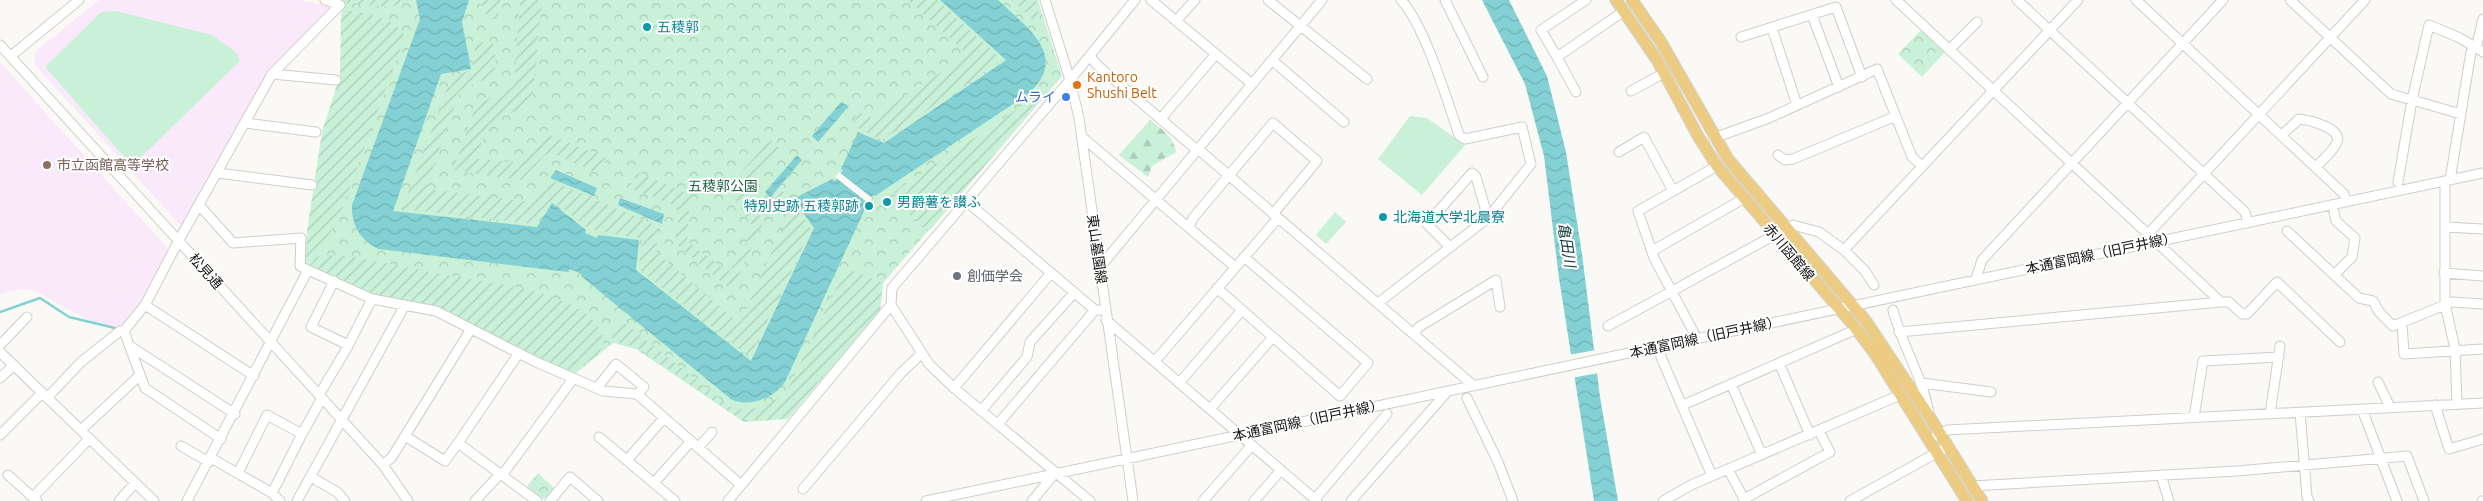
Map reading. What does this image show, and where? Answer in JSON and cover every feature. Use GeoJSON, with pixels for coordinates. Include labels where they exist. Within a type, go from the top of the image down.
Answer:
{"type":"FeatureCollection","features":[{"type":"Feature","properties":{"kind":"main road","name":"赤川函館線"},"geometry":{"type":"LineString","coordinates":[[1616,0],[1645,39],[1698,136],[1717,166],[1743,199],[1856,329],[1929,440],[1942,450],[1982,501]]}},
{"type":"Feature","properties":{"kind":"main road","name":"赤川函館線"},"geometry":{"type":"LineString","coordinates":[[1632,0],[1661,42],[1714,138],[1752,190],[1852,305],[1929,416],[1939,434],[1942,450],[1963,499]]}},
{"type":"Feature","properties":{"kind":"street"},"geometry":{"type":"LineString","coordinates":[[11,56],[79,0]]}},
{"type":"Feature","properties":{"kind":"street"},"geometry":{"type":"LineString","coordinates":[[0,435],[81,362],[120,331],[124,331],[145,306],[179,240],[218,174],[272,74],[340,5],[325,0]]}},
{"type":"Feature","properties":{"kind":"street","name":"東山墓園線"},"geometry":{"type":"LineString","coordinates":[[1045,0],[1070,80],[1081,136],[1133,501]]}},
{"type":"Feature","properties":{"kind":"street"},"geometry":{"type":"LineString","coordinates":[[728,501],[891,306],[892,288],[1070,80],[1135,0]]}},
{"type":"Feature","properties":{"kind":"street"},"geometry":{"type":"LineString","coordinates":[[1151,0],[1252,84]]}},
{"type":"Feature","properties":{"kind":"street"},"geometry":{"type":"LineString","coordinates":[[1176,21],[1195,0]]}},
{"type":"Feature","properties":{"kind":"street"},"geometry":{"type":"LineString","coordinates":[[1268,0],[1367,80]]}},
{"type":"Feature","properties":{"kind":"street"},"geometry":{"type":"LineString","coordinates":[[1100,267],[1322,0]]}},
{"type":"Feature","properties":{"kind":"street"},"geometry":{"type":"LineString","coordinates":[[1378,302],[1488,218],[1531,164],[1522,127],[1464,139],[1459,135],[1440,80],[1415,22],[1408,8],[1400,0]]}},
{"type":"Feature","properties":{"kind":"street"},"geometry":{"type":"LineString","coordinates":[[1445,0],[1483,77]]}},
{"type":"Feature","properties":{"kind":"street"},"geometry":{"type":"LineString","coordinates":[[1576,92],[1541,30],[1586,0]]}},
{"type":"Feature","properties":{"kind":"street"},"geometry":{"type":"LineString","coordinates":[[1896,0],[2221,302]]}},
{"type":"Feature","properties":{"kind":"street"},"geometry":{"type":"LineString","coordinates":[[2017,0],[2245,212],[2248,223]]}},
{"type":"Feature","properties":{"kind":"street"},"geometry":{"type":"LineString","coordinates":[[1844,250],[2078,0]]}},
{"type":"Feature","properties":{"kind":"street"},"geometry":{"type":"LineString","coordinates":[[2136,0],[2316,167],[2344,194],[2346,202]]}},
{"type":"Feature","properties":{"kind":"street"},"geometry":{"type":"LineString","coordinates":[[1976,280],[1982,260],[2223,0]]}},
{"type":"Feature","properties":{"kind":"street"},"geometry":{"type":"LineString","coordinates":[[2290,0],[2391,94],[2461,114]]}},
{"type":"Feature","properties":{"kind":"street"},"geometry":{"type":"LineString","coordinates":[[2148,234],[2365,0]]}},
{"type":"Feature","properties":{"kind":"street"},"geometry":{"type":"LineString","coordinates":[[1741,37],[1836,7],[1862,76]]}},
{"type":"Feature","properties":{"kind":"street"},"geometry":{"type":"LineString","coordinates":[[1557,57],[1624,11]]}},
{"type":"Feature","properties":{"kind":"street"},"geometry":{"type":"LineString","coordinates":[[1812,15],[1839,87]]}},
{"type":"Feature","properties":{"kind":"street"},"geometry":{"type":"LineString","coordinates":[[2479,50],[2483,19]]}},
{"type":"Feature","properties":{"kind":"street"},"geometry":{"type":"LineString","coordinates":[[1949,50],[1977,22]]}},
{"type":"Feature","properties":{"kind":"street"},"geometry":{"type":"LineString","coordinates":[[2398,182],[2412,100],[2429,25],[2453,35],[2479,50]]}},
{"type":"Feature","properties":{"kind":"street"},"geometry":{"type":"LineString","coordinates":[[1772,28],[1797,105]]}},
{"type":"Feature","properties":{"kind":"street","name":"松見通"},"geometry":{"type":"LineString","coordinates":[[0,45],[383,465],[408,501]]}},
{"type":"Feature","properties":{"kind":"street"},"geometry":{"type":"LineString","coordinates":[[2457,404],[2455,349],[2445,304],[2447,180],[2461,114],[2471,52],[2479,50]]}},
{"type":"Feature","properties":{"kind":"street"},"geometry":{"type":"LineString","coordinates":[[1164,114],[1216,54]]}},
{"type":"Feature","properties":{"kind":"street"},"geometry":{"type":"LineString","coordinates":[[1090,56],[1097,64],[1378,302],[1474,386]]}},
{"type":"Feature","properties":{"kind":"street"},"geometry":{"type":"LineString","coordinates":[[1272,60],[1344,122]]}},
{"type":"Feature","properties":{"kind":"street"},"geometry":{"type":"LineString","coordinates":[[1714,138],[1797,105],[1877,69],[1912,157],[1922,166]]}},
{"type":"Feature","properties":{"kind":"street"},"geometry":{"type":"LineString","coordinates":[[1632,91],[1664,73]]}},
{"type":"Feature","properties":{"kind":"street"},"geometry":{"type":"LineString","coordinates":[[272,74],[336,80]]}},
{"type":"Feature","properties":{"kind":"street"},"geometry":{"type":"LineString","coordinates":[[1778,154],[1785,160],[1793,159],[1896,116]]}},
{"type":"Feature","properties":{"kind":"street"},"geometry":{"type":"LineString","coordinates":[[2282,135],[2299,118],[2319,124],[2336,134],[2338,138],[2336,144],[2316,167]]}},
{"type":"Feature","properties":{"kind":"street"},"geometry":{"type":"LineString","coordinates":[[245,123],[316,132]]}},
{"type":"Feature","properties":{"kind":"street"},"geometry":{"type":"LineString","coordinates":[[1155,361],[1244,257],[1317,161],[1273,123],[1193,218],[1189,227]]}},
{"type":"Feature","properties":{"kind":"street"},"geometry":{"type":"LineString","coordinates":[[1081,136],[1235,267]]}},
{"type":"Feature","properties":{"kind":"street"},"geometry":{"type":"LineString","coordinates":[[1619,152],[1644,137],[1673,191]]}},
{"type":"Feature","properties":{"kind":"street"},"geometry":{"type":"LineString","coordinates":[[1696,339],[1652,251],[1638,211],[1717,166]]}},
{"type":"Feature","properties":{"kind":"street"},"geometry":{"type":"LineString","coordinates":[[1450,247],[1427,224],[1472,172],[1476,177],[1488,218]]}},
{"type":"Feature","properties":{"kind":"street","name":"本通富岡線（旧戸井線）"},"geometry":{"type":"LineString","coordinates":[[926,501],[1603,360],[1852,305],[2483,173]]}},
{"type":"Feature","properties":{"kind":"street"},"geometry":{"type":"LineString","coordinates":[[218,174],[312,184]]}},
{"type":"Feature","properties":{"kind":"street"},"geometry":{"type":"LineString","coordinates":[[1652,251],[1743,199]]}},
{"type":"Feature","properties":{"kind":"street"},"geometry":{"type":"LineString","coordinates":[[966,202],[1095,310],[1105,310]]}},
{"type":"Feature","properties":{"kind":"street"},"geometry":{"type":"LineString","coordinates":[[200,206],[233,243],[301,238],[300,266],[308,270],[372,298],[436,310],[519,353],[597,388],[613,393],[638,394],[741,485]]}},
{"type":"Feature","properties":{"kind":"street"},"geometry":{"type":"LineString","coordinates":[[2334,212],[2336,221],[2354,238],[2352,257],[2334,275]]}},
{"type":"Feature","properties":{"kind":"street"},"geometry":{"type":"LineString","coordinates":[[1608,326],[1793,225],[1810,228],[1832,240],[1865,270],[1874,285]]}},
{"type":"Feature","properties":{"kind":"street"},"geometry":{"type":"LineString","coordinates":[[2445,226],[2483,229]]}},
{"type":"Feature","properties":{"kind":"street"},"geometry":{"type":"LineString","coordinates":[[2287,231],[2359,298],[2373,302],[2379,312],[2393,326],[2452,302],[2483,304]]}},
{"type":"Feature","properties":{"kind":"street"},"geometry":{"type":"LineString","coordinates":[[1217,288],[1340,396],[1368,363],[1244,257]]}},
{"type":"Feature","properties":{"kind":"street"},"geometry":{"type":"LineString","coordinates":[[187,501],[222,439],[308,270]]}},
{"type":"Feature","properties":{"kind":"street"},"geometry":{"type":"LineString","coordinates":[[954,388],[1051,273]]}},
{"type":"Feature","properties":{"kind":"street"},"geometry":{"type":"LineString","coordinates":[[2444,273],[2483,276]]}},
{"type":"Feature","properties":{"kind":"street"},"geometry":{"type":"LineString","coordinates":[[1414,334],[1420,327],[1496,280],[1500,307]]}},
{"type":"Feature","properties":{"kind":"street"},"geometry":{"type":"LineString","coordinates":[[334,281],[311,327],[348,345]]}},
{"type":"Feature","properties":{"kind":"street"},"geometry":{"type":"LineString","coordinates":[[1899,332],[2221,302],[2229,302],[2242,314],[2247,314],[2278,282],[2340,342]]}},
{"type":"Feature","properties":{"kind":"street"},"geometry":{"type":"LineString","coordinates":[[982,411],[1027,357],[1030,342],[1074,293]]}},
{"type":"Feature","properties":{"kind":"street"},"geometry":{"type":"LineString","coordinates":[[272,493],[320,396],[372,298]]}},
{"type":"Feature","properties":{"kind":"street"},"geometry":{"type":"LineString","coordinates":[[297,501],[405,305]]}},
{"type":"Feature","properties":{"kind":"street"},"geometry":{"type":"LineString","coordinates":[[145,306],[254,376]]}},
{"type":"Feature","properties":{"kind":"street"},"geometry":{"type":"LineString","coordinates":[[891,306],[896,311],[921,354],[954,388],[1055,473],[1080,498],[1090,501]]}},
{"type":"Feature","properties":{"kind":"street"},"geometry":{"type":"LineString","coordinates":[[998,424],[1095,310]]}},
{"type":"Feature","properties":{"kind":"street"},"geometry":{"type":"LineString","coordinates":[[1179,383],[1242,310]]}},
{"type":"Feature","properties":{"kind":"street"},"geometry":{"type":"LineString","coordinates":[[1893,310],[1899,332],[1922,383],[1929,416]]}},
{"type":"Feature","properties":{"kind":"street"},"geometry":{"type":"LineString","coordinates":[[0,345],[28,317]]}},
{"type":"Feature","properties":{"kind":"street"},"geometry":{"type":"LineString","coordinates":[[1106,320],[1316,500],[1387,414]]}},
{"type":"Feature","properties":{"kind":"street"},"geometry":{"type":"LineString","coordinates":[[2402,323],[2404,354],[2455,349],[2483,349]]}},
{"type":"Feature","properties":{"kind":"street"},"geometry":{"type":"LineString","coordinates":[[383,465],[392,457],[472,329]]}},
{"type":"Feature","properties":{"kind":"street"},"geometry":{"type":"LineString","coordinates":[[1682,405],[1856,329]]}},
{"type":"Feature","properties":{"kind":"street"},"geometry":{"type":"LineString","coordinates":[[124,331],[145,388],[222,439]]}},
{"type":"Feature","properties":{"kind":"street"},"geometry":{"type":"LineString","coordinates":[[1210,409],[1272,337]]}},
{"type":"Feature","properties":{"kind":"street"},"geometry":{"type":"LineString","coordinates":[[129,345],[234,414]]}},
{"type":"Feature","properties":{"kind":"street"},"geometry":{"type":"LineString","coordinates":[[2270,414],[2280,346]]}},
{"type":"Feature","properties":{"kind":"street"},"geometry":{"type":"LineString","coordinates":[[1659,347],[1712,476]]}},
{"type":"Feature","properties":{"kind":"street"},"geometry":{"type":"LineString","coordinates":[[0,352],[154,501]]}},
{"type":"Feature","properties":{"kind":"street"},"geometry":{"type":"LineString","coordinates":[[405,436],[445,461],[519,353]]}},
{"type":"Feature","properties":{"kind":"street"},"geometry":{"type":"LineString","coordinates":[[803,489],[901,373],[921,354]]}},
{"type":"Feature","properties":{"kind":"street"},"geometry":{"type":"LineString","coordinates":[[2194,417],[2203,361],[2279,357]]}},
{"type":"Feature","properties":{"kind":"street"},"geometry":{"type":"LineString","coordinates":[[1728,470],[1745,500],[1830,452],[1814,433],[1779,363]]}},
{"type":"Feature","properties":{"kind":"street"},"geometry":{"type":"LineString","coordinates":[[597,388],[616,364],[644,387],[638,394]]}},
{"type":"Feature","properties":{"kind":"street"},"geometry":{"type":"LineString","coordinates":[[0,378],[14,365]]}},
{"type":"Feature","properties":{"kind":"street"},"geometry":{"type":"LineString","coordinates":[[81,430],[140,375]]}},
{"type":"Feature","properties":{"kind":"street"},"geometry":{"type":"LineString","coordinates":[[475,501],[502,474],[573,378]]}},
{"type":"Feature","properties":{"kind":"street"},"geometry":{"type":"LineString","coordinates":[[2378,382],[2390,407]]}},
{"type":"Feature","properties":{"kind":"street"},"geometry":{"type":"LineString","coordinates":[[1922,383],[1991,392]]}},
{"type":"Feature","properties":{"kind":"street"},"geometry":{"type":"LineString","coordinates":[[1731,384],[1762,455]]}},
{"type":"Feature","properties":{"kind":"street"},"geometry":{"type":"LineString","coordinates":[[1351,501],[1448,391]]}},
{"type":"Feature","properties":{"kind":"street"},"geometry":{"type":"LineString","coordinates":[[1663,501],[1712,476],[1900,395]]}},
{"type":"Feature","properties":{"kind":"street"},"geometry":{"type":"LineString","coordinates":[[1467,398],[1498,462],[1513,501]]}},
{"type":"Feature","properties":{"kind":"street"},"geometry":{"type":"LineString","coordinates":[[1929,440],[1947,430],[2483,403]]}},
{"type":"Feature","properties":{"kind":"street"},"geometry":{"type":"LineString","coordinates":[[2435,405],[2449,449],[2483,439]]}},
{"type":"Feature","properties":{"kind":"street"},"geometry":{"type":"LineString","coordinates":[[2362,409],[2397,501]]}},
{"type":"Feature","properties":{"kind":"street"},"geometry":{"type":"LineString","coordinates":[[2300,412],[2309,501]]}},
{"type":"Feature","properties":{"kind":"street"},"geometry":{"type":"LineString","coordinates":[[238,473],[267,415],[302,434]]}},
{"type":"Feature","properties":{"kind":"street"},"geometry":{"type":"LineString","coordinates":[[627,460],[664,418]]}},
{"type":"Feature","properties":{"kind":"street"},"geometry":{"type":"LineString","coordinates":[[698,448],[712,432]]}},
{"type":"Feature","properties":{"kind":"street"},"geometry":{"type":"LineString","coordinates":[[599,437],[675,501]]}},
{"type":"Feature","properties":{"kind":"street"},"geometry":{"type":"LineString","coordinates":[[8,475],[35,499],[89,439]]}},
{"type":"Feature","properties":{"kind":"street"},"geometry":{"type":"LineString","coordinates":[[654,483],[691,441]]}},
{"type":"Feature","properties":{"kind":"street"},"geometry":{"type":"LineString","coordinates":[[458,443],[537,501]]}},
{"type":"Feature","properties":{"kind":"street"},"geometry":{"type":"LineString","coordinates":[[1203,501],[1252,444]]}},
{"type":"Feature","properties":{"kind":"street"},"geometry":{"type":"LineString","coordinates":[[181,446],[238,473],[272,493],[280,501]]}},
{"type":"Feature","properties":{"kind":"street"},"geometry":{"type":"LineString","coordinates":[[1850,501],[1942,450]]}},
{"type":"Feature","properties":{"kind":"street"},"geometry":{"type":"LineString","coordinates":[[1972,486],[2304,466],[2407,456],[2424,501]]}},
{"type":"Feature","properties":{"kind":"street"},"geometry":{"type":"LineString","coordinates":[[1254,501],[1281,470]]}},
{"type":"Feature","properties":{"kind":"street"},"geometry":{"type":"LineString","coordinates":[[1032,501],[1055,473]]}},
{"type":"Feature","properties":{"kind":"street"},"geometry":{"type":"LineString","coordinates":[[2161,475],[2169,501]]}},
{"type":"Feature","properties":{"kind":"street"},"geometry":{"type":"LineString","coordinates":[[311,477],[337,492],[345,501]]}},
{"type":"Feature","properties":{"kind":"street"},"geometry":{"type":"LineString","coordinates":[[550,501],[570,477],[598,501]]}},
{"type":"Feature","properties":{"kind":"street"},"geometry":{"type":"LineString","coordinates":[[119,501],[135,483]]}},
{"type":"Feature","properties":{"kind":"shaded area","name":"市立函館高等学校"},"geometry":{"type":"Polygon","coordinates":[[[99,0],[301,0],[333,7],[271,67],[185,224],[181,226],[34,64],[36,51],[99,0]]]}},
{"type":"Feature","properties":{"kind":"shaded area","name":"市立函館高等学校"},"geometry":{"type":"Polygon","coordinates":[[[0,62],[171,252],[141,304],[120,327],[88,320],[32,289],[0,294],[0,62]]]}},
{"type":"Feature","properties":{"kind":"green space","name":"五稜郭公園"},"geometry":{"type":"Polygon","coordinates":[[[342,0],[1038,0],[1062,76],[883,283],[880,311],[788,419],[744,422],[636,349],[613,343],[575,374],[436,306],[370,294],[304,263],[323,131],[341,75],[342,0]]]}},
{"type":"Feature","properties":{"kind":"green space"},"geometry":{"type":"Polygon","coordinates":[[[344,0],[403,0],[401,4],[390,7],[347,3],[344,0]]]}},
{"type":"Feature","properties":{"kind":"green space"},"geometry":{"type":"Polygon","coordinates":[[[479,0],[501,0],[498,19],[488,19],[479,0]]]}},
{"type":"Feature","properties":{"kind":"green space"},"geometry":{"type":"Polygon","coordinates":[[[520,0],[542,0],[532,102],[523,109],[500,117],[491,124],[476,156],[477,159],[520,163],[545,133],[605,157],[606,160],[601,172],[597,173],[550,152],[521,180],[456,171],[454,168],[476,105],[514,86],[520,0]]]}},
{"type":"Feature","properties":{"kind":"green space"},"geometry":{"type":"Polygon","coordinates":[[[908,0],[937,0],[1002,60],[882,140],[856,127],[853,123],[858,112],[872,118],[964,57],[965,52],[908,0]]]}},
{"type":"Feature","properties":{"kind":"green space"},"geometry":{"type":"Polygon","coordinates":[[[1012,0],[1036,0],[1040,20],[1034,21],[1012,0]]]}},
{"type":"Feature","properties":{"kind":"green space"},"geometry":{"type":"Polygon","coordinates":[[[346,10],[387,20],[394,24],[405,36],[337,223],[318,250],[306,259],[307,231],[322,132],[340,75],[341,14],[346,10]]]}},
{"type":"Feature","properties":{"kind":"green space"},"geometry":{"type":"Polygon","coordinates":[[[116,11],[212,35],[237,53],[240,61],[137,161],[126,159],[45,67],[101,12],[116,11]]]}},
{"type":"Feature","properties":{"kind":"green space"},"geometry":{"type":"Polygon","coordinates":[[[1921,30],[1945,52],[1922,77],[1898,54],[1921,30]]]}},
{"type":"Feature","properties":{"kind":"green space"},"geometry":{"type":"Polygon","coordinates":[[[479,42],[492,43],[495,47],[494,71],[488,78],[460,91],[427,185],[429,189],[530,202],[550,181],[553,181],[657,226],[656,252],[737,321],[741,321],[786,220],[772,199],[780,191],[784,192],[810,227],[810,232],[753,351],[747,354],[744,353],[640,270],[642,240],[640,238],[602,232],[585,226],[553,201],[549,202],[534,224],[405,209],[403,206],[451,78],[473,69],[475,45],[479,42]]]}},
{"type":"Feature","properties":{"kind":"green space"},"geometry":{"type":"Polygon","coordinates":[[[1034,98],[1038,102],[1037,105],[930,230],[926,230],[899,204],[894,192],[1034,98]]]}},
{"type":"Feature","properties":{"kind":"green space"},"geometry":{"type":"Polygon","coordinates":[[[1410,116],[1427,118],[1465,145],[1422,195],[1378,159],[1410,116]]]}},
{"type":"Feature","properties":{"kind":"green space"},"geometry":{"type":"Polygon","coordinates":[[[1150,120],[1170,137],[1176,152],[1152,166],[1148,177],[1119,155],[1150,120]]]}},
{"type":"Feature","properties":{"kind":"green space"},"geometry":{"type":"Polygon","coordinates":[[[772,141],[780,148],[780,152],[748,189],[763,223],[733,287],[729,288],[677,245],[675,241],[680,210],[678,207],[633,189],[631,185],[636,175],[640,173],[690,195],[687,239],[689,243],[727,271],[730,271],[753,228],[729,188],[768,142],[772,141]]]}},
{"type":"Feature","properties":{"kind":"green space"},"geometry":{"type":"Polygon","coordinates":[[[1335,212],[1346,222],[1326,244],[1316,235],[1335,212]]]}},
{"type":"Feature","properties":{"kind":"green space"},"geometry":{"type":"Polygon","coordinates":[[[323,255],[348,256],[544,294],[572,305],[588,315],[602,334],[602,347],[597,355],[583,365],[572,370],[563,370],[436,306],[371,293],[310,266],[316,257],[323,255]]]}},
{"type":"Feature","properties":{"kind":"green space"},"geometry":{"type":"Polygon","coordinates":[[[848,269],[883,283],[880,311],[786,419],[741,420],[635,346],[614,342],[610,334],[618,325],[626,324],[729,406],[737,409],[761,407],[775,400],[788,389],[844,272],[848,269]]]}},
{"type":"Feature","properties":{"kind":"green space"},"geometry":{"type":"Polygon","coordinates":[[[538,473],[555,489],[547,498],[542,499],[527,486],[538,473]]]}},
{"type":"Feature","properties":{"kind":"water"},"geometry":{"type":"Polygon","coordinates":[[[416,0],[469,0],[462,22],[471,69],[441,74],[393,211],[537,227],[552,203],[586,230],[585,233],[597,238],[598,235],[639,240],[636,270],[751,361],[814,228],[793,199],[832,179],[835,181],[843,170],[841,169],[858,132],[884,143],[1006,60],[940,0],[998,0],[1021,21],[1040,43],[1045,55],[1045,67],[1040,80],[1028,94],[875,196],[873,195],[864,205],[866,207],[785,382],[775,393],[762,400],[739,402],[732,400],[581,276],[582,274],[570,269],[568,272],[379,249],[362,237],[355,226],[352,205],[420,19],[416,0]]]}},
{"type":"Feature","properties":{"kind":"water","name":"亀田川"},"geometry":{"type":"Polygon","coordinates":[[[1482,0],[1509,0],[1547,76],[1566,152],[1582,254],[1600,397],[1618,501],[1594,501],[1559,278],[1544,156],[1525,84],[1482,0]]]}},
{"type":"Feature","properties":{"kind":"water"},"geometry":{"type":"Polygon","coordinates":[[[841,102],[849,106],[818,142],[812,136],[841,102]]]}},
{"type":"Feature","properties":{"kind":"water"},"geometry":{"type":"Polygon","coordinates":[[[797,155],[802,160],[770,198],[765,192],[797,155]]]}},
{"type":"Feature","properties":{"kind":"water"},"geometry":{"type":"Polygon","coordinates":[[[556,170],[597,188],[594,196],[550,178],[556,170]]]}},
{"type":"Feature","properties":{"kind":"water"},"geometry":{"type":"Polygon","coordinates":[[[620,198],[664,214],[662,224],[618,205],[620,198]]]}},
{"type":"Feature","properties":{"kind":"pier"},"geometry":{"type":"Polygon","coordinates":[[[839,172],[872,198],[868,203],[835,177],[839,172]]]}},
{"type":"Feature","properties":{"kind":"pier"},"geometry":{"type":"Polygon","coordinates":[[[1596,350],[1599,373],[1571,378],[1568,355],[1596,350]]]}},
{"type":"Feature","properties":{"kind":"waterway"},"geometry":{"type":"LineString","coordinates":[[0,312],[40,298],[69,317],[115,328]]}},
{"type":"Feature","properties":{"kind":"place","name":"五稜郭"},"geometry":{"type":"Point","coordinates":[647,27]}},
{"type":"Feature","properties":{"kind":"place","name":"Kantoro Shushi Belt"},"geometry":{"type":"Point","coordinates":[1077,85]}},
{"type":"Feature","properties":{"kind":"place","name":"ムライ"},"geometry":{"type":"Point","coordinates":[1066,97]}},
{"type":"Feature","properties":{"kind":"place","name":"市立函館高等学校"},"geometry":{"type":"Point","coordinates":[47,165]}},
{"type":"Feature","properties":{"kind":"place","name":"男爵薯を讃ふ"},"geometry":{"type":"Point","coordinates":[887,202]}},
{"type":"Feature","properties":{"kind":"place","name":"特別史跡 五稜郭跡"},"geometry":{"type":"Point","coordinates":[869,206]}},
{"type":"Feature","properties":{"kind":"place","name":"北海道大学北晨寮"},"geometry":{"type":"Point","coordinates":[1383,217]}},
{"type":"Feature","properties":{"kind":"place","name":"創価学会"},"geometry":{"type":"Point","coordinates":[957,276]}}]}
